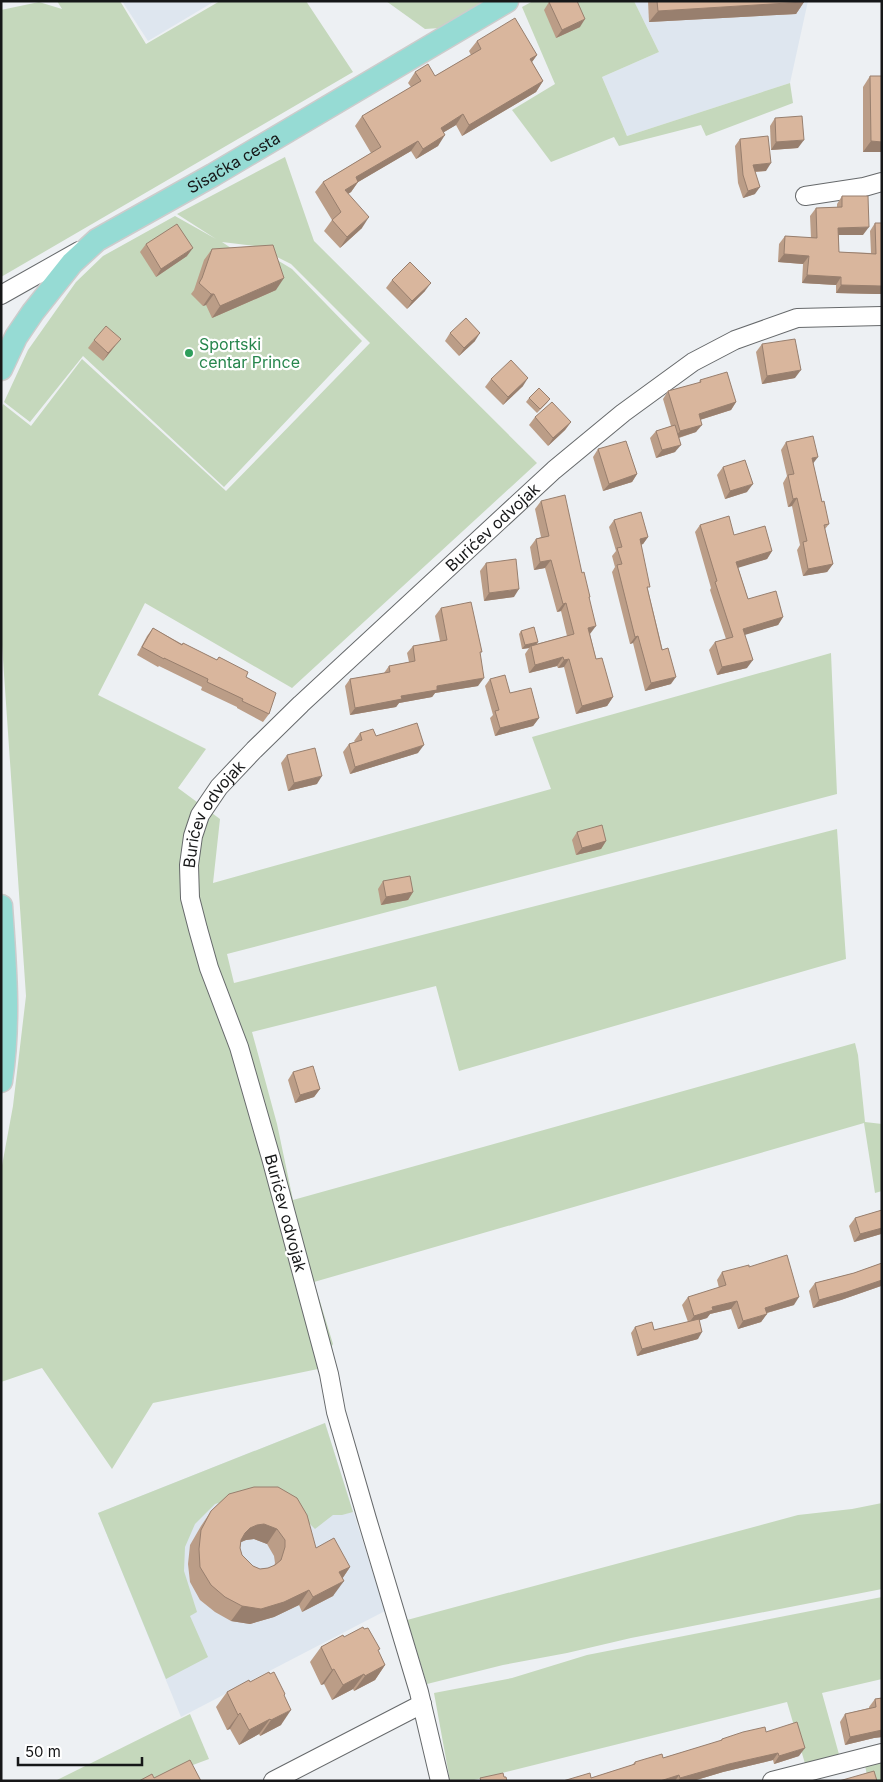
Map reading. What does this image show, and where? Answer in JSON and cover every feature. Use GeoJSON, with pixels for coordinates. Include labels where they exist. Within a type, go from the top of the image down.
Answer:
{"type":"FeatureCollection","features":[{"type":"Feature","properties":{"kind":"main road","name":"Sisačka cesta"},"geometry":{"type":"LineString","coordinates":[[3,361],[33,312],[72,263],[97,240],[229,165],[507,1]]}},
{"type":"Feature","properties":{"kind":"main road"},"geometry":{"type":"LineString","coordinates":[[1,906],[6,972],[5,1053],[1,1081]]}},
{"type":"Feature","properties":{"kind":"street"},"geometry":{"type":"LineString","coordinates":[[805,196],[864,187],[882,182]]}},
{"type":"Feature","properties":{"kind":"street"},"geometry":{"type":"LineString","coordinates":[[1,295],[97,240]]}},
{"type":"Feature","properties":{"kind":"street","name":"Burićev odvojak"},"geometry":{"type":"LineString","coordinates":[[440,1781],[422,1704],[404,1640],[336,1412],[328,1374],[274,1168],[239,1047],[209,968],[192,906],[189,865],[193,836],[200,815],[219,787],[254,750],[301,704],[554,470],[623,413],[693,362],[735,340],[797,318],[882,316]]}},
{"type":"Feature","properties":{"kind":"street"},"geometry":{"type":"LineString","coordinates":[[273,1781],[422,1704]]}},
{"type":"Feature","properties":{"kind":"street"},"geometry":{"type":"LineString","coordinates":[[772,1781],[882,1753]]}},
{"type":"Feature","properties":{"kind":"shaded area"},"geometry":{"type":"Polygon","coordinates":[[[122,1],[215,1],[148,41],[122,1]]]}},
{"type":"Feature","properties":{"kind":"shaded area"},"geometry":{"type":"Polygon","coordinates":[[[634,1],[808,1],[790,83],[627,136],[602,77],[659,52],[634,1]]]}},
{"type":"Feature","properties":{"kind":"shaded area"},"geometry":{"type":"Polygon","coordinates":[[[325,1423],[385,1611],[181,1717],[98,1513],[325,1423]]]}},
{"type":"Feature","properties":{"kind":"green space"},"geometry":{"type":"Polygon","coordinates":[[[57,1],[120,1],[146,44],[220,1],[306,1],[353,72],[1,277],[1,10],[39,2],[62,9],[57,1]]]}},
{"type":"Feature","properties":{"kind":"green space"},"geometry":{"type":"Polygon","coordinates":[[[386,1],[487,1],[440,28],[425,29],[386,1]]]}},
{"type":"Feature","properties":{"kind":"green space"},"geometry":{"type":"Polygon","coordinates":[[[533,1],[634,1],[659,52],[602,77],[627,136],[790,83],[793,103],[706,136],[701,125],[619,146],[614,137],[551,162],[512,110],[555,84],[522,7],[533,1]]]}},
{"type":"Feature","properties":{"kind":"green space"},"geometry":{"type":"Polygon","coordinates":[[[285,157],[314,241],[537,463],[292,688],[145,603],[98,695],[206,749],[178,788],[220,819],[213,883],[551,789],[532,737],[831,653],[837,794],[227,954],[234,983],[837,829],[846,959],[459,1071],[436,986],[252,1032],[277,1124],[293,1200],[855,1043],[865,1122],[882,1124],[882,1191],[875,1193],[864,1123],[314,1282],[333,1344],[318,1369],[153,1403],[112,1469],[42,1368],[1,1382],[1,1171],[13,1106],[26,996],[1,630],[1,411],[3,404],[31,426],[82,359],[226,491],[370,343],[291,264],[255,246],[222,242],[231,248],[269,255],[292,269],[362,341],[224,487],[83,356],[30,422],[4,402],[28,350],[76,282],[103,256],[175,216],[216,239],[177,214],[285,157]]]}},
{"type":"Feature","properties":{"kind":"green space"},"geometry":{"type":"Polygon","coordinates":[[[325,1423],[353,1512],[333,1515],[315,1529],[294,1508],[251,1494],[215,1504],[195,1524],[185,1547],[184,1571],[197,1612],[190,1616],[208,1657],[166,1679],[98,1513],[325,1423]]]}},
{"type":"Feature","properties":{"kind":"green space"},"geometry":{"type":"Polygon","coordinates":[[[882,1503],[882,1589],[631,1638],[503,1665],[427,1684],[407,1620],[798,1515],[852,1509],[882,1503]]]}},
{"type":"Feature","properties":{"kind":"green space"},"geometry":{"type":"Polygon","coordinates":[[[882,1597],[882,1679],[822,1693],[840,1758],[806,1767],[787,1702],[470,1781],[450,1781],[434,1693],[512,1678],[587,1655],[882,1597]]]}},
{"type":"Feature","properties":{"kind":"green space"},"geometry":{"type":"Polygon","coordinates":[[[190,1714],[209,1759],[150,1781],[55,1781],[190,1714]]]}},
{"type":"Feature","properties":{"kind":"green space"},"geometry":{"type":"Polygon","coordinates":[[[882,1761],[882,1781],[868,1781],[865,1765],[882,1761]]]}},
{"type":"Feature","properties":{"kind":"building"},"geometry":{"type":"Polygon","coordinates":[[[550,1],[577,1],[585,19],[562,30],[550,1]]]}},
{"type":"Feature","properties":{"kind":"building"},"geometry":{"type":"Polygon","coordinates":[[[657,1],[804,1],[804,2],[658,11],[657,1]]]}},
{"type":"Feature","properties":{"kind":"building"},"geometry":{"type":"Polygon","coordinates":[[[515,18],[537,55],[530,59],[543,81],[469,125],[463,114],[441,128],[445,135],[423,149],[418,141],[356,177],[358,182],[345,190],[369,217],[347,237],[332,220],[341,212],[323,182],[381,147],[362,116],[421,81],[415,72],[428,64],[435,76],[481,49],[477,41],[515,18]]]}},
{"type":"Feature","properties":{"kind":"building"},"geometry":{"type":"Polygon","coordinates":[[[870,76],[882,76],[882,142],[871,141],[870,76]]]}},
{"type":"Feature","properties":{"kind":"building"},"geometry":{"type":"Polygon","coordinates":[[[802,116],[804,140],[776,142],[775,118],[802,116]]]}},
{"type":"Feature","properties":{"kind":"building"},"geometry":{"type":"Polygon","coordinates":[[[768,136],[771,163],[753,165],[760,187],[748,191],[743,175],[740,139],[768,136]]]}},
{"type":"Feature","properties":{"kind":"building"},"geometry":{"type":"Polygon","coordinates":[[[842,196],[868,196],[869,227],[838,228],[839,252],[876,254],[875,223],[882,223],[882,286],[841,285],[841,277],[807,275],[809,256],[784,254],[785,236],[817,238],[816,208],[842,207],[842,196]]]}},
{"type":"Feature","properties":{"kind":"building"},"geometry":{"type":"Polygon","coordinates":[[[177,224],[193,248],[161,269],[146,244],[177,224]]]}},
{"type":"Feature","properties":{"kind":"building"},"geometry":{"type":"Polygon","coordinates":[[[273,245],[284,278],[220,306],[214,294],[211,294],[199,283],[212,249],[273,245]]]}},
{"type":"Feature","properties":{"kind":"building"},"geometry":{"type":"Polygon","coordinates":[[[410,262],[431,283],[412,301],[392,280],[410,262]]]}},
{"type":"Feature","properties":{"kind":"building"},"geometry":{"type":"Polygon","coordinates":[[[466,318],[480,333],[464,348],[450,333],[466,318]]]}},
{"type":"Feature","properties":{"kind":"building"},"geometry":{"type":"Polygon","coordinates":[[[106,326],[121,339],[108,353],[94,340],[106,326]]]}},
{"type":"Feature","properties":{"kind":"building"},"geometry":{"type":"Polygon","coordinates":[[[795,339],[801,370],[767,376],[762,344],[795,339]]]}},
{"type":"Feature","properties":{"kind":"building"},"geometry":{"type":"Polygon","coordinates":[[[511,360],[528,378],[508,397],[491,379],[511,360]]]}},
{"type":"Feature","properties":{"kind":"building"},"geometry":{"type":"Polygon","coordinates":[[[727,372],[736,402],[699,414],[702,425],[680,431],[668,391],[701,382],[700,380],[727,372]]]}},
{"type":"Feature","properties":{"kind":"building"},"geometry":{"type":"Polygon","coordinates":[[[539,388],[550,399],[540,409],[529,398],[539,388]]]}},
{"type":"Feature","properties":{"kind":"building"},"geometry":{"type":"Polygon","coordinates":[[[552,402],[571,422],[553,438],[535,417],[552,402]]]}},
{"type":"Feature","properties":{"kind":"building"},"geometry":{"type":"Polygon","coordinates":[[[675,425],[681,445],[662,450],[656,431],[675,425]]]}},
{"type":"Feature","properties":{"kind":"building"},"geometry":{"type":"Polygon","coordinates":[[[813,436],[818,457],[812,458],[829,524],[824,525],[833,564],[808,569],[803,542],[807,541],[797,498],[793,499],[788,475],[794,474],[786,442],[813,436]]]}},
{"type":"Feature","properties":{"kind":"building"},"geometry":{"type":"Polygon","coordinates":[[[626,441],[637,474],[609,484],[598,449],[626,441]]]}},
{"type":"Feature","properties":{"kind":"building"},"geometry":{"type":"Polygon","coordinates":[[[745,460],[753,484],[730,491],[723,467],[745,460]]]}},
{"type":"Feature","properties":{"kind":"building"},"geometry":{"type":"Polygon","coordinates":[[[565,495],[596,626],[588,628],[596,659],[602,658],[613,697],[582,706],[569,659],[564,660],[563,657],[535,665],[531,646],[574,634],[566,603],[563,604],[551,560],[540,562],[536,539],[549,536],[541,501],[565,495]]]}},
{"type":"Feature","properties":{"kind":"building"},"geometry":{"type":"Polygon","coordinates":[[[641,512],[648,537],[640,539],[650,587],[647,587],[662,650],[668,648],[676,677],[651,683],[638,636],[635,637],[617,565],[622,564],[617,548],[622,547],[614,520],[641,512]]]}},
{"type":"Feature","properties":{"kind":"building"},"geometry":{"type":"Polygon","coordinates":[[[729,516],[734,535],[765,526],[772,551],[736,562],[748,599],[776,591],[783,617],[743,629],[753,660],[722,667],[715,642],[733,637],[715,582],[717,581],[700,525],[729,516]]]}},
{"type":"Feature","properties":{"kind":"building"},"geometry":{"type":"Polygon","coordinates":[[[516,559],[519,589],[489,593],[486,563],[516,559]]]}},
{"type":"Feature","properties":{"kind":"building"},"geometry":{"type":"Polygon","coordinates":[[[471,602],[482,652],[480,652],[484,678],[437,686],[437,690],[401,696],[402,699],[355,708],[350,679],[390,672],[389,666],[415,661],[413,646],[447,640],[441,608],[471,602]]]}},
{"type":"Feature","properties":{"kind":"building"},"geometry":{"type":"Polygon","coordinates":[[[534,627],[538,642],[525,645],[521,631],[534,627]]]}},
{"type":"Feature","properties":{"kind":"building"},"geometry":{"type":"Polygon","coordinates":[[[153,628],[182,645],[183,643],[217,660],[219,657],[248,672],[246,677],[276,693],[269,714],[207,682],[208,679],[142,647],[153,628]]]}},
{"type":"Feature","properties":{"kind":"building"},"geometry":{"type":"Polygon","coordinates":[[[505,675],[510,693],[531,688],[539,718],[500,728],[495,711],[499,710],[490,679],[505,675]]]}},
{"type":"Feature","properties":{"kind":"building"},"geometry":{"type":"Polygon","coordinates":[[[417,723],[424,745],[355,767],[349,744],[362,740],[360,733],[373,729],[376,736],[417,723]]]}},
{"type":"Feature","properties":{"kind":"building"},"geometry":{"type":"Polygon","coordinates":[[[315,748],[322,776],[294,783],[287,755],[315,748]]]}},
{"type":"Feature","properties":{"kind":"building"},"geometry":{"type":"Polygon","coordinates":[[[602,825],[606,841],[582,848],[577,832],[602,825]]]}},
{"type":"Feature","properties":{"kind":"building"},"geometry":{"type":"Polygon","coordinates":[[[410,876],[413,892],[386,897],[383,881],[410,876]]]}},
{"type":"Feature","properties":{"kind":"building"},"geometry":{"type":"Polygon","coordinates":[[[313,1066],[320,1089],[300,1095],[293,1072],[313,1066]]]}},
{"type":"Feature","properties":{"kind":"building"},"geometry":{"type":"Polygon","coordinates":[[[882,1210],[882,1228],[860,1234],[855,1218],[882,1210]]]}},
{"type":"Feature","properties":{"kind":"building"},"geometry":{"type":"Polygon","coordinates":[[[787,1255],[799,1297],[765,1308],[767,1314],[743,1321],[737,1301],[712,1307],[713,1310],[694,1316],[688,1297],[726,1285],[722,1272],[749,1265],[749,1267],[787,1255]]]}},
{"type":"Feature","properties":{"kind":"building"},"geometry":{"type":"Polygon","coordinates":[[[882,1263],[882,1280],[819,1300],[815,1283],[854,1273],[882,1263]]]}},
{"type":"Feature","properties":{"kind":"building"},"geometry":{"type":"Polygon","coordinates":[[[699,1319],[702,1332],[642,1349],[635,1327],[652,1322],[654,1330],[699,1319]]]}},
{"type":"Feature","properties":{"kind":"building"},"geometry":{"type":"Polygon","coordinates":[[[254,1487],[278,1487],[297,1498],[307,1515],[316,1548],[334,1538],[350,1567],[339,1572],[344,1581],[313,1597],[309,1590],[284,1602],[261,1609],[242,1606],[225,1597],[211,1585],[200,1567],[199,1549],[201,1530],[211,1511],[229,1494],[254,1487]],[[264,1524],[250,1528],[245,1533],[241,1540],[240,1548],[242,1555],[253,1566],[260,1569],[268,1568],[281,1560],[285,1540],[277,1529],[264,1524]]]}},
{"type":"Feature","properties":{"kind":"building"},"geometry":{"type":"Polygon","coordinates":[[[363,1627],[364,1629],[368,1628],[380,1649],[378,1650],[385,1665],[343,1685],[334,1669],[332,1670],[321,1647],[363,1627]]]}},
{"type":"Feature","properties":{"kind":"building"},"geometry":{"type":"Polygon","coordinates":[[[269,1672],[270,1674],[274,1672],[291,1710],[249,1730],[240,1713],[238,1715],[227,1692],[269,1672]]]}},
{"type":"Feature","properties":{"kind":"building"},"geometry":{"type":"Polygon","coordinates":[[[882,1698],[882,1730],[850,1737],[845,1714],[876,1707],[875,1699],[882,1698]]]}},
{"type":"Feature","properties":{"kind":"building"},"geometry":{"type":"Polygon","coordinates":[[[797,1722],[805,1748],[779,1756],[778,1753],[680,1778],[679,1775],[660,1781],[563,1781],[590,1773],[591,1778],[662,1754],[663,1758],[743,1732],[765,1727],[766,1732],[797,1722]]]}},
{"type":"Feature","properties":{"kind":"building"},"geometry":{"type":"Polygon","coordinates":[[[190,1760],[201,1781],[139,1781],[152,1774],[154,1778],[190,1760]]]}},
{"type":"Feature","properties":{"kind":"building"},"geometry":{"type":"Polygon","coordinates":[[[874,1771],[877,1781],[839,1781],[874,1771]]]}},
{"type":"Feature","properties":{"kind":"building"},"geometry":{"type":"Polygon","coordinates":[[[503,1773],[507,1781],[481,1781],[480,1778],[503,1773]]]}},
{"type":"Feature","properties":{"kind":"place","name":"Sportski centar Prince"},"geometry":{"type":"Point","coordinates":[189,353]}}]}
